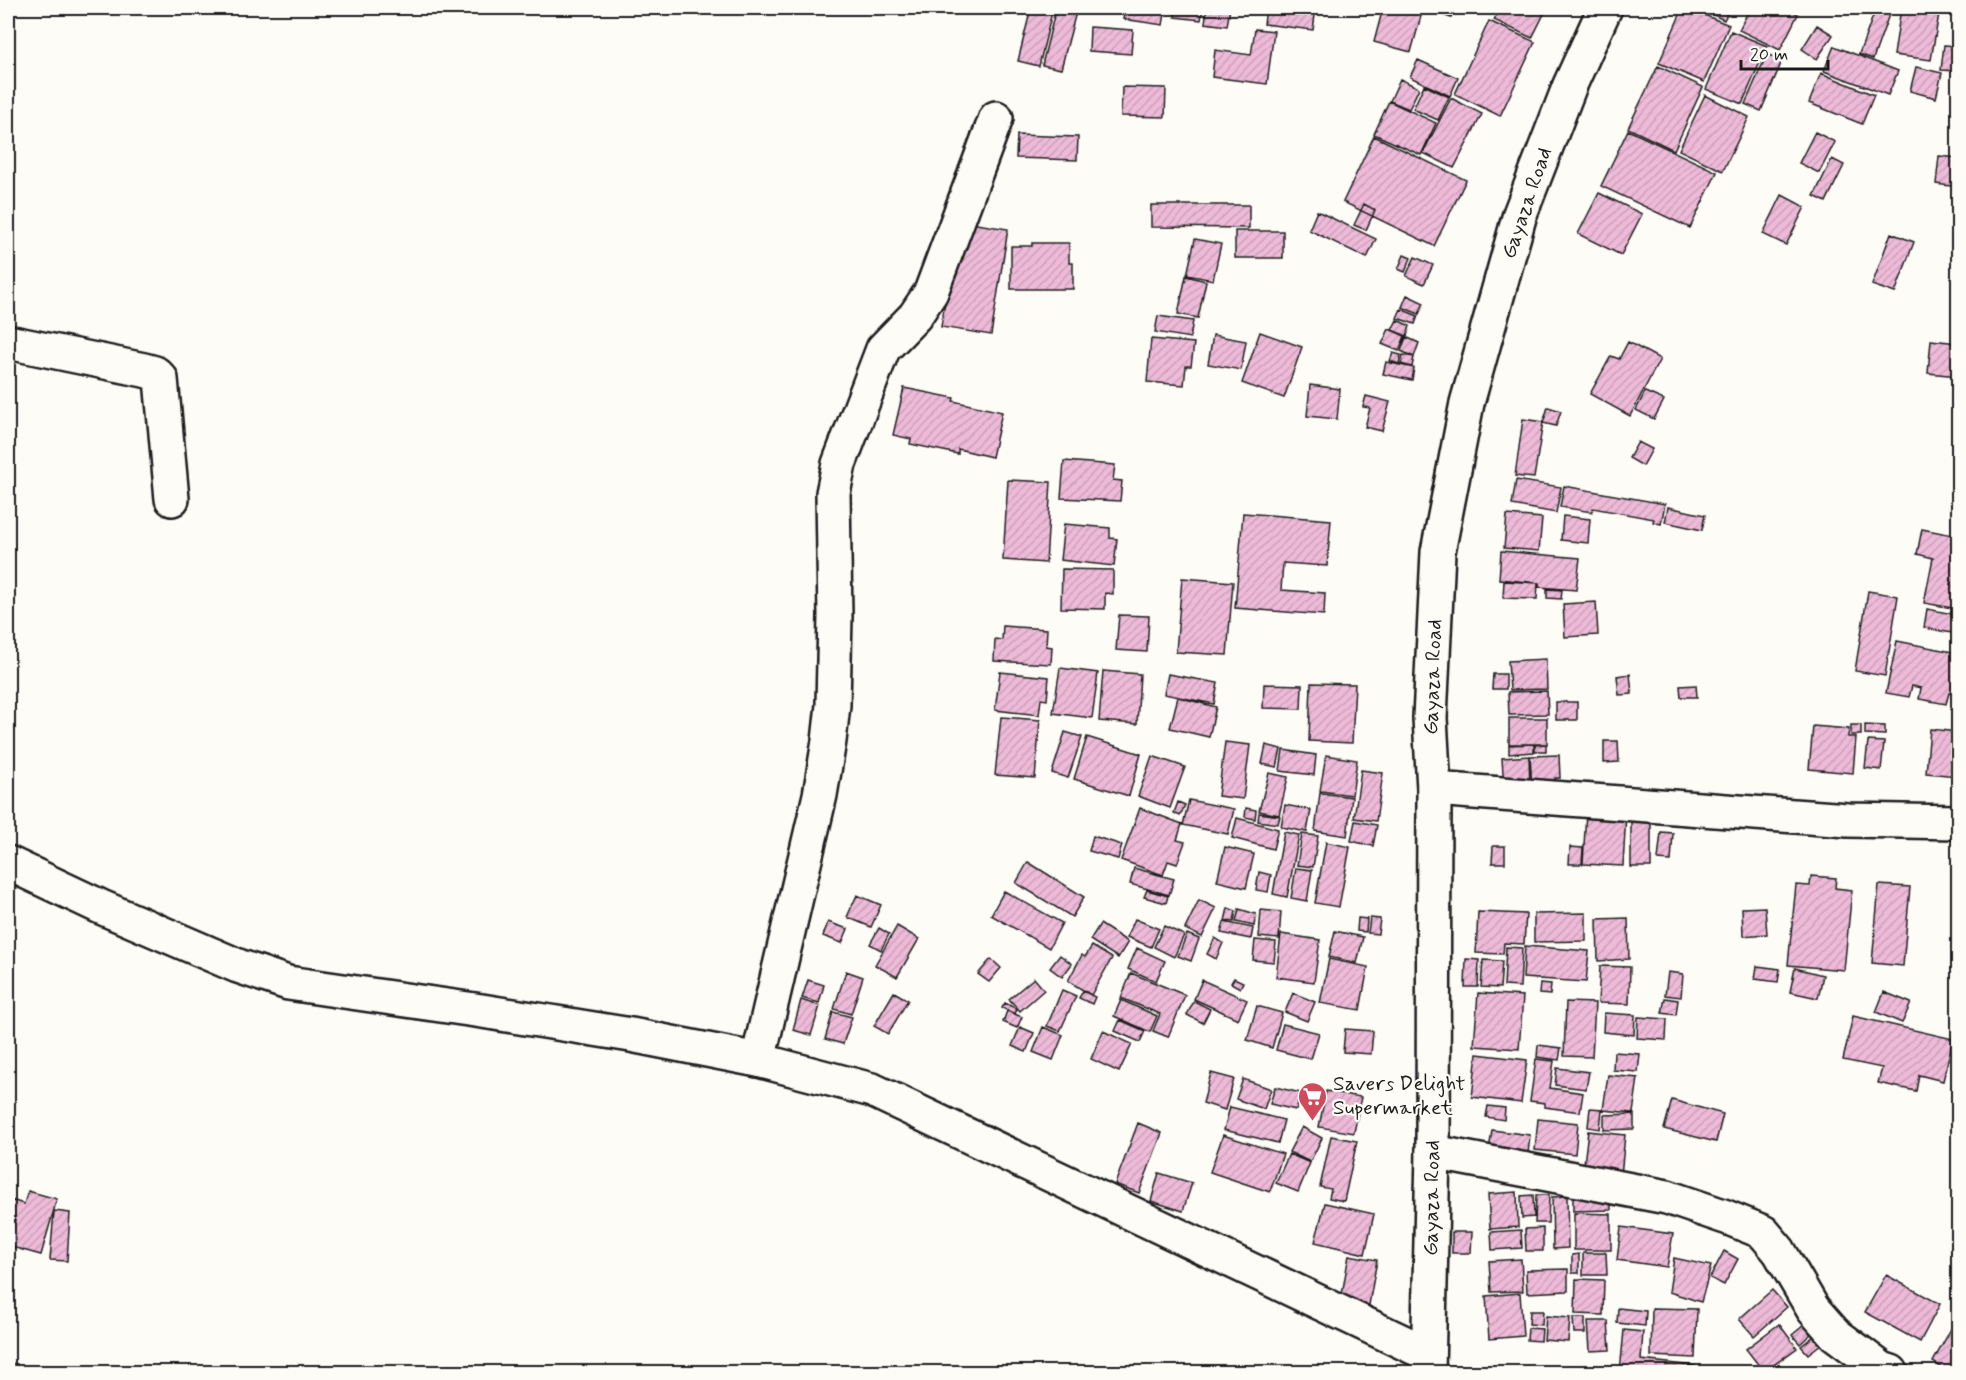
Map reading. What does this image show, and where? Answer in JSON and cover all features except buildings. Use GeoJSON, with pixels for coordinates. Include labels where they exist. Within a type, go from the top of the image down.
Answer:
{"type":"FeatureCollection","features":[{"type":"Feature","properties":{"kind":"street","name":"Gayaza Road"},"geometry":{"type":"LineString","coordinates":[[1428,1363],[1433,1152],[1434,789],[1430,718],[1438,552],[1467,403],[1520,214],[1570,85],[1605,8]]}},
{"type":"Feature","properties":{"kind":"street"},"geometry":{"type":"LineString","coordinates":[[758,1060],[820,795],[829,741],[833,705],[835,616],[833,493],[839,464],[883,348],[915,316],[931,292],[996,118]]}},
{"type":"Feature","properties":{"kind":"street"},"geometry":{"type":"LineString","coordinates":[[8,342],[159,375],[172,499]]}},
{"type":"Feature","properties":{"kind":"street"},"geometry":{"type":"LineString","coordinates":[[1434,789],[1848,820],[1959,822]]}},
{"type":"Feature","properties":{"kind":"street"},"geometry":{"type":"LineString","coordinates":[[8,863],[101,908],[238,966],[288,983],[631,1035],[758,1060],[872,1090],[1428,1363]]}},
{"type":"Feature","properties":{"kind":"street"},"geometry":{"type":"LineString","coordinates":[[1433,1152],[1667,1197],[1763,1232],[1779,1251],[1813,1309],[1835,1334],[1882,1369],[1891,1372]]}},
{"type":"Feature","properties":{"kind":"place","name":"Savers Delight Supermarket"},"geometry":{"type":"Point","coordinates":[1312,1122]}}]}
